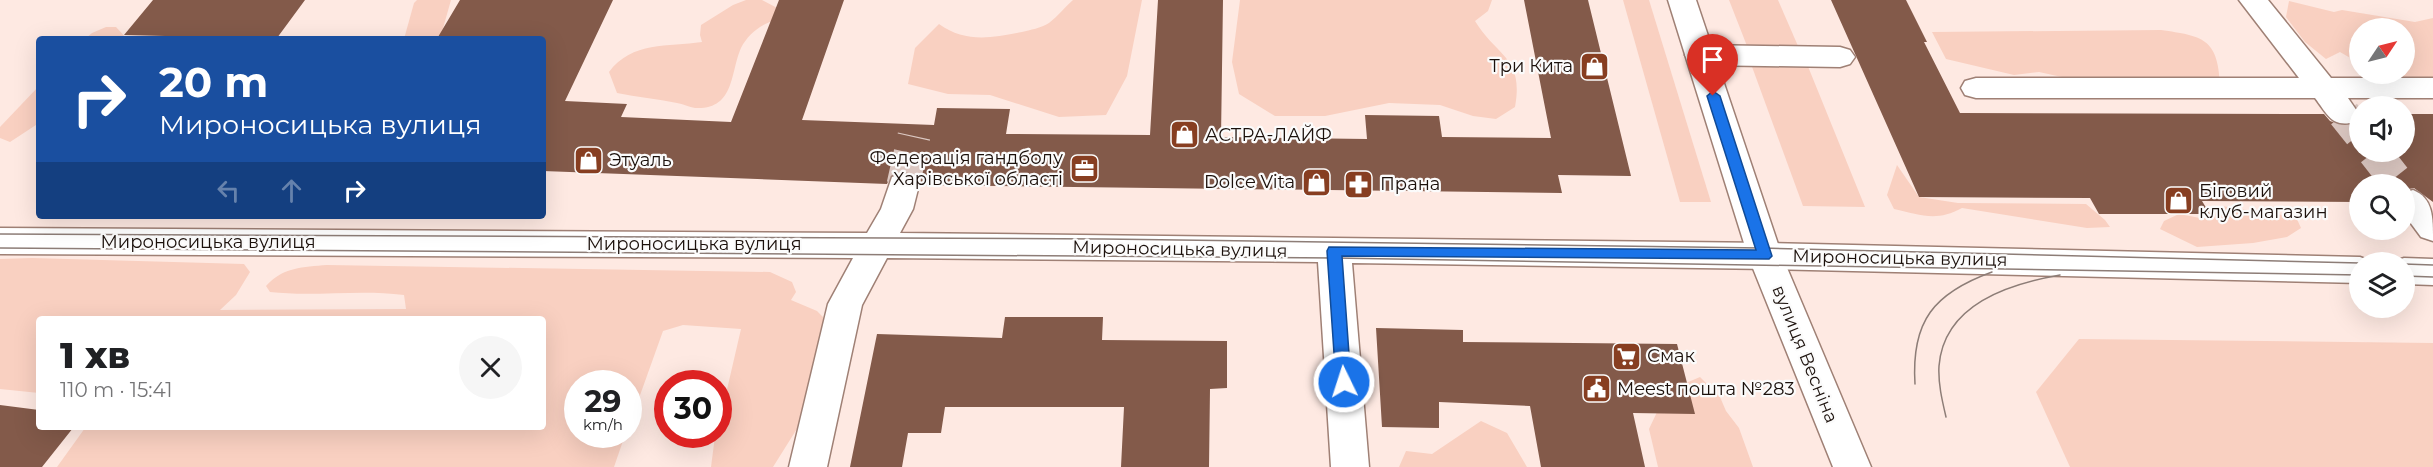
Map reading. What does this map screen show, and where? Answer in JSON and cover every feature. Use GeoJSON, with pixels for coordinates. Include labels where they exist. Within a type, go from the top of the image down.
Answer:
{"type":"FeatureCollection","features":[{"type":"Feature","properties":{"kind":"street","name":"вулиця Весніна"},"geometry":{"type":"LineString","coordinates":[[1682,0],[1765,256],[1852,467]]}},
{"type":"Feature","properties":{"kind":"street"},"geometry":{"type":"LineString","coordinates":[[2253,0],[2344,114]]}},
{"type":"Feature","properties":{"kind":"street"},"geometry":{"type":"LineString","coordinates":[[1700,55],[1840,57]]}},
{"type":"Feature","properties":{"kind":"street"},"geometry":{"type":"LineString","coordinates":[[1976,88],[2433,88]]}},
{"type":"Feature","properties":{"kind":"street"},"geometry":{"type":"LineString","coordinates":[[808,467],[845,304],[897,209],[903,184]]}},
{"type":"Feature","properties":{"kind":"street"},"geometry":{"type":"LineString","coordinates":[[2415,205],[2433,228]]}},
{"type":"Feature","properties":{"kind":"street","name":"Мироносицька вулиця"},"geometry":{"type":"LineString","coordinates":[[0,241],[876,245],[1765,256],[2349,270]]}},
{"type":"Feature","properties":{"kind":"street"},"geometry":{"type":"LineString","coordinates":[[1334,251],[1350,467]]}},
{"type":"Feature","properties":{"kind":"street"},"geometry":{"type":"LineString","coordinates":[[2415,271],[2433,272]]}},
{"type":"Feature","properties":{"kind":"shaded area"},"geometry":{"type":"Polygon","coordinates":[[[417,0],[451,0],[441,36],[405,36],[414,3],[417,0]]]}},
{"type":"Feature","properties":{"kind":"shaded area"},"geometry":{"type":"Polygon","coordinates":[[[746,0],[762,0],[781,10],[776,20],[765,24],[747,38],[741,48],[729,88],[718,103],[695,108],[617,93],[609,72],[618,62],[628,55],[651,47],[702,42],[701,25],[733,5],[746,0]]]}},
{"type":"Feature","properties":{"kind":"shaded area"},"geometry":{"type":"Polygon","coordinates":[[[1073,0],[1142,0],[1127,76],[1106,115],[1059,117],[990,95],[948,94],[908,84],[915,48],[939,24],[959,34],[969,36],[989,37],[1011,34],[1046,25],[1073,0]]]}},
{"type":"Feature","properties":{"kind":"shaded area"},"geometry":{"type":"Polygon","coordinates":[[[1240,0],[1492,0],[1488,11],[1475,21],[1512,67],[1517,90],[1515,107],[1496,119],[1473,116],[1440,105],[1389,103],[1325,116],[1275,116],[1239,94],[1232,62],[1240,0]]]}},
{"type":"Feature","properties":{"kind":"shaded area"},"geometry":{"type":"Polygon","coordinates":[[[1623,0],[1649,0],[1711,202],[1680,202],[1623,0]]]}},
{"type":"Feature","properties":{"kind":"shaded area"},"geometry":{"type":"Polygon","coordinates":[[[1729,0],[1778,0],[1798,46],[1747,46],[1729,0]]]}},
{"type":"Feature","properties":{"kind":"shaded area"},"geometry":{"type":"Polygon","coordinates":[[[2289,1],[2334,12],[2342,10],[2391,18],[2349,18],[2349,57],[2340,52],[2326,59],[2305,42],[2286,17],[2289,1]]]}},
{"type":"Feature","properties":{"kind":"shaded area"},"geometry":{"type":"Polygon","coordinates":[[[2433,18],[2433,92],[2409,84],[2415,84],[2415,22],[2433,18]]]}},
{"type":"Feature","properties":{"kind":"shaded area"},"geometry":{"type":"Polygon","coordinates":[[[106,27],[116,27],[124,36],[88,36],[106,27]]]}},
{"type":"Feature","properties":{"kind":"shaded area"},"geometry":{"type":"Polygon","coordinates":[[[2161,30],[2187,34],[2205,42],[2216,57],[2220,84],[2094,84],[2039,72],[2014,75],[1946,59],[1932,32],[2161,30]]]}},
{"type":"Feature","properties":{"kind":"shaded area"},"geometry":{"type":"Polygon","coordinates":[[[1751,64],[1807,64],[1865,207],[1803,206],[1751,64]]]}},
{"type":"Feature","properties":{"kind":"shaded area"},"geometry":{"type":"Polygon","coordinates":[[[36,89],[36,125],[10,142],[0,138],[0,127],[36,89]]]}},
{"type":"Feature","properties":{"kind":"shaded area"},"geometry":{"type":"Polygon","coordinates":[[[1897,165],[1919,197],[1958,203],[2086,204],[2110,227],[2087,228],[1962,208],[1936,216],[1894,209],[1887,195],[1897,165]]]}},
{"type":"Feature","properties":{"kind":"shaded area"},"geometry":{"type":"Polygon","coordinates":[[[2215,207],[2296,217],[2301,228],[2287,237],[2253,243],[2197,247],[2160,229],[2164,221],[2179,214],[2200,218],[2215,207]]]}},
{"type":"Feature","properties":{"kind":"shaded area"},"geometry":{"type":"Polygon","coordinates":[[[0,259],[244,264],[250,272],[236,295],[220,310],[406,309],[404,295],[270,292],[266,286],[286,272],[327,265],[770,272],[792,282],[796,292],[791,300],[817,311],[823,317],[823,352],[805,416],[773,467],[711,467],[713,448],[732,448],[732,370],[741,329],[683,325],[663,331],[642,390],[642,370],[564,370],[564,448],[621,448],[614,467],[57,467],[84,430],[546,430],[546,316],[36,316],[36,393],[0,389],[0,259]]]}},
{"type":"Feature","properties":{"kind":"shaded area"},"geometry":{"type":"Polygon","coordinates":[[[2079,339],[2433,343],[2433,467],[2070,467],[2036,392],[2079,339]]]}},
{"type":"Feature","properties":{"kind":"shaded area"},"geometry":{"type":"Polygon","coordinates":[[[1700,377],[1720,397],[1726,411],[1739,428],[1753,467],[1658,467],[1649,429],[1667,391],[1700,377]]]}},
{"type":"Feature","properties":{"kind":"shaded area"},"geometry":{"type":"Polygon","coordinates":[[[1481,421],[1507,433],[1527,467],[1399,467],[1406,451],[1432,454],[1481,421]]]}},
{"type":"Feature","properties":{"kind":"building"},"geometry":{"type":"Polygon","coordinates":[[[153,0],[305,0],[278,36],[124,35],[153,0]]]}},
{"type":"Feature","properties":{"kind":"building"},"geometry":{"type":"Polygon","coordinates":[[[460,0],[613,0],[565,101],[627,104],[621,117],[731,122],[779,0],[844,0],[802,120],[934,125],[937,108],[1010,109],[1006,134],[1150,135],[1158,0],[1223,0],[1221,137],[1367,139],[1365,115],[1439,116],[1442,137],[1551,138],[1524,0],[1588,0],[1631,176],[1558,175],[1562,193],[921,185],[915,175],[904,171],[891,175],[887,184],[546,171],[546,36],[439,36],[460,0]]]}},
{"type":"Feature","properties":{"kind":"building"},"geometry":{"type":"Polygon","coordinates":[[[1831,0],[1906,0],[1927,42],[1924,42],[1960,113],[2324,114],[2330,121],[2341,125],[2349,124],[2349,162],[2415,162],[2415,114],[2433,114],[2433,202],[2415,189],[2415,174],[2349,174],[2349,202],[2202,201],[2210,214],[2099,214],[2090,198],[1919,197],[1831,0]]]}},
{"type":"Feature","properties":{"kind":"building"},"geometry":{"type":"Polygon","coordinates":[[[1005,317],[1103,317],[1102,340],[1227,341],[1227,388],[1210,389],[1209,467],[1121,467],[1124,407],[945,407],[941,433],[908,433],[902,467],[850,467],[877,334],[1002,338],[1005,317]]]}},
{"type":"Feature","properties":{"kind":"building"},"geometry":{"type":"Polygon","coordinates":[[[1376,328],[1463,330],[1463,342],[1677,344],[1695,414],[1633,413],[1645,467],[1541,467],[1530,406],[1439,402],[1439,428],[1382,427],[1376,328]]]}},
{"type":"Feature","properties":{"kind":"building"},"geometry":{"type":"Polygon","coordinates":[[[0,405],[36,410],[36,430],[71,430],[42,467],[0,467],[0,405]]]}},
{"type":"Feature","properties":{"kind":"tunnel"},"geometry":{"type":"LineString","coordinates":[[2344,114],[2349,120]]}},
{"type":"Feature","properties":{"kind":"tunnel"},"geometry":{"type":"LineString","coordinates":[[903,185],[914,136]]}},
{"type":"Feature","properties":{"kind":"tunnel"},"geometry":{"type":"LineString","coordinates":[[2382,162],[2391,174]]}},
{"type":"Feature","properties":{"kind":"tram line"},"geometry":{"type":"LineString","coordinates":[[0,234],[1104,239],[1762,248],[2349,263]]}},
{"type":"Feature","properties":{"kind":"tram line"},"geometry":{"type":"LineString","coordinates":[[0,248],[1335,258],[2349,275]]}},
{"type":"Feature","properties":{"kind":"tram line"},"geometry":{"type":"LineString","coordinates":[[2415,264],[2433,265]]}},
{"type":"Feature","properties":{"kind":"tram line"},"geometry":{"type":"LineString","coordinates":[[1915,384],[1917,343],[1922,326],[1930,312],[1955,290],[1992,272]]}},
{"type":"Feature","properties":{"kind":"tram line"},"geometry":{"type":"LineString","coordinates":[[1946,417],[1939,366],[1944,345],[1953,327],[1966,312],[2001,291],[2060,275]]}},
{"type":"Feature","properties":{"kind":"tram line"},"geometry":{"type":"LineString","coordinates":[[2415,276],[2433,277]]}},
{"type":"Feature","properties":{"kind":"place","name":"Три Кита"},"geometry":{"type":"Point","coordinates":[1594,66]}},
{"type":"Feature","properties":{"kind":"place","name":"АСТРА-ЛАЙФ"},"geometry":{"type":"Point","coordinates":[1184,135]}},
{"type":"Feature","properties":{"kind":"place","name":"Этуаль"},"geometry":{"type":"Point","coordinates":[588,160]}},
{"type":"Feature","properties":{"kind":"place","name":"Федерація гандболу Харівської області"},"geometry":{"type":"Point","coordinates":[1084,168]}},
{"type":"Feature","properties":{"kind":"place","name":"Dolce Vita"},"geometry":{"type":"Point","coordinates":[1316,182]}},
{"type":"Feature","properties":{"kind":"place","name":"Прана"},"geometry":{"type":"Point","coordinates":[1359,184]}},
{"type":"Feature","properties":{"kind":"place","name":"Біговий клуб-магазин"},"geometry":{"type":"Point","coordinates":[2178,201]}},
{"type":"Feature","properties":{"kind":"place","name":"Смак"},"geometry":{"type":"Point","coordinates":[1626,356]}},
{"type":"Feature","properties":{"kind":"place","name":"Meest пошта №283"},"geometry":{"type":"Point","coordinates":[1596,389]}},
{"type":"Feature","properties":{"kind":"route"},"geometry":{"type":"LineString","coordinates":[[1344,382],[1334,251],[1765,256],[1713,96]]}}]}
